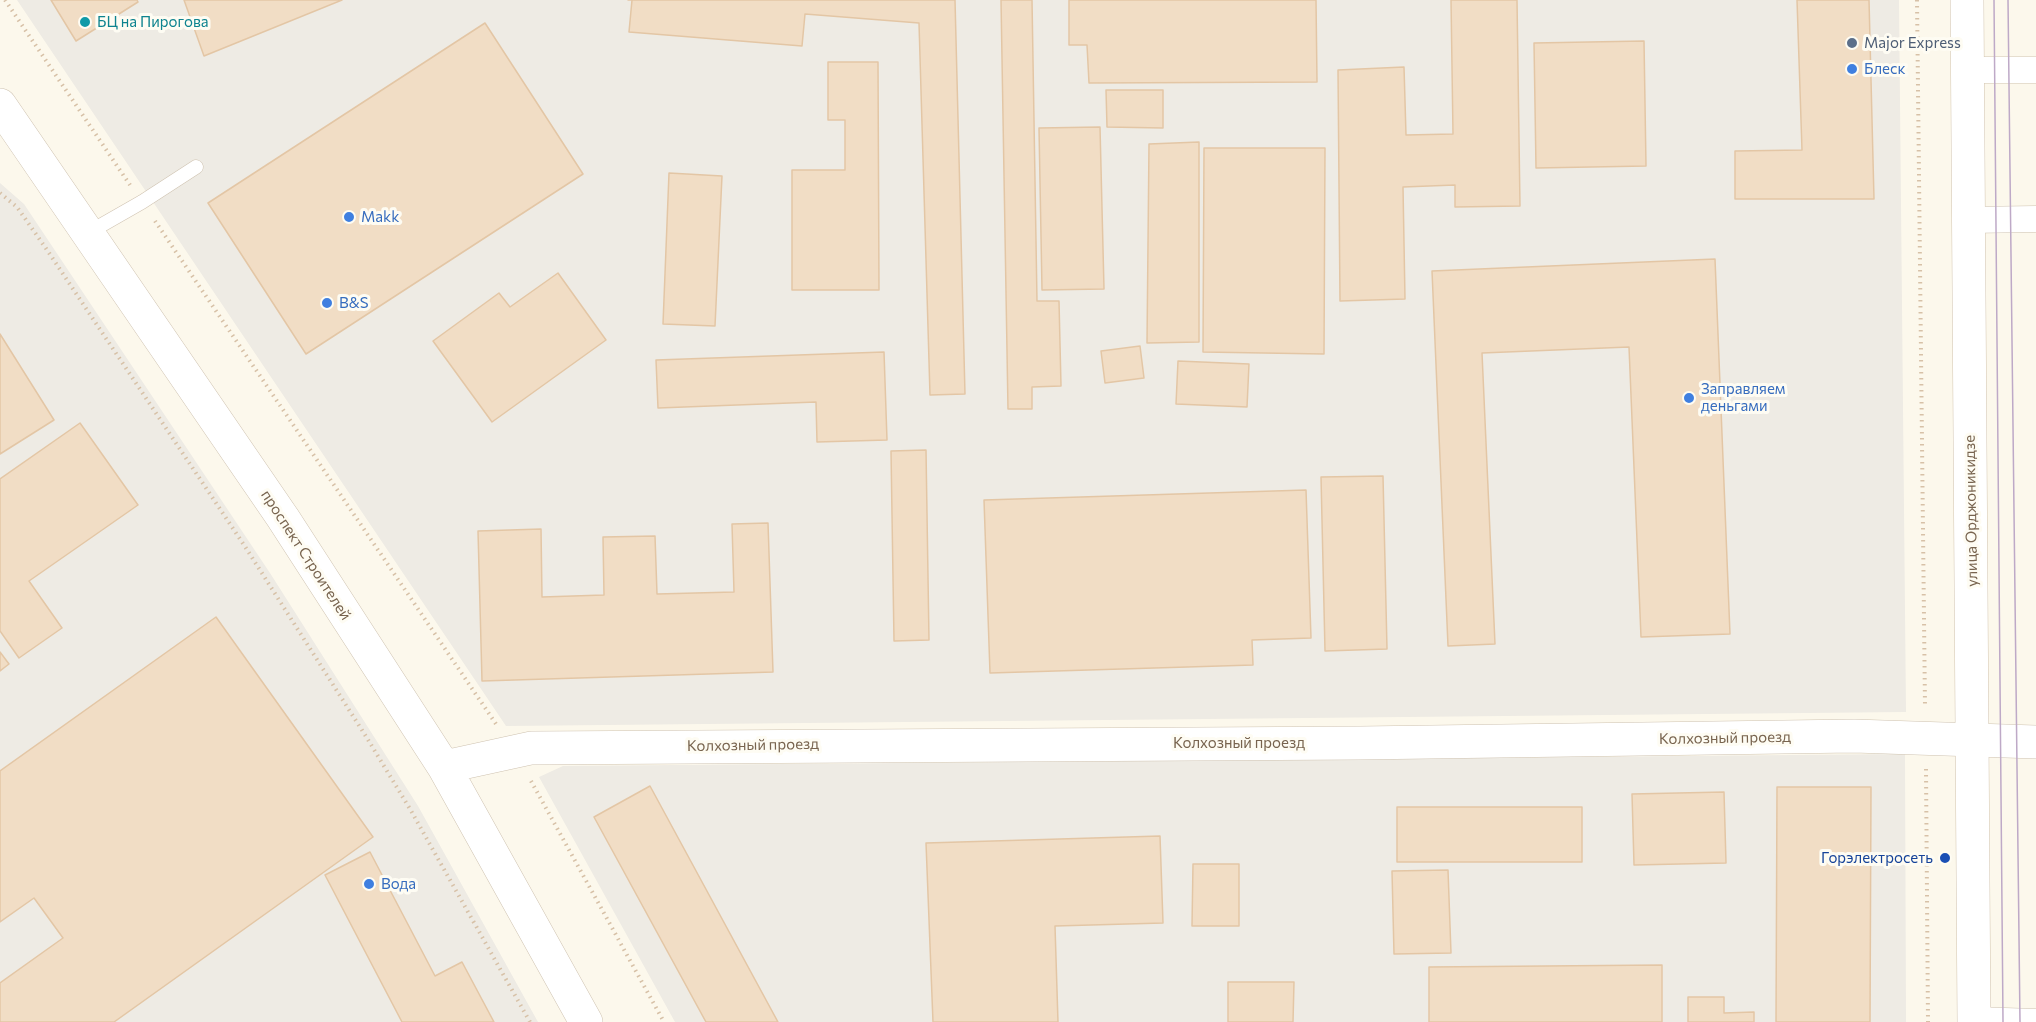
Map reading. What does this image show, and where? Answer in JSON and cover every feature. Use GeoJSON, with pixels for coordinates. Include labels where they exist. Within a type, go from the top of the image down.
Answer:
{"type":"FeatureCollection","features":[{"type":"Feature","properties":{"kind":"street","name":"улица Орджоникидзе"},"geometry":{"type":"LineString","coordinates":[[1967,0],[1974,741],[1974,1021]]}},
{"type":"Feature","properties":{"kind":"street"},"geometry":{"type":"LineString","coordinates":[[1967,70],[2036,70]]}},
{"type":"Feature","properties":{"kind":"street","name":"проспект Строителей"},"geometry":{"type":"LineString","coordinates":[[0,105],[86,234],[283,518],[444,767],[586,1022]]}},
{"type":"Feature","properties":{"kind":"street"},"geometry":{"type":"LineString","coordinates":[[1968,220],[2036,219]]}},
{"type":"Feature","properties":{"kind":"street","name":"Колхозный проезд"},"geometry":{"type":"LineString","coordinates":[[444,767],[531,747],[1360,742],[1854,736],[2036,742]]}},
{"type":"Feature","properties":{"kind":"street"},"geometry":{"type":"LineString","coordinates":[[1974,1021],[2035,1022]]}},
{"type":"Feature","properties":{"kind":"lane"},"geometry":{"type":"LineString","coordinates":[[86,234],[142,202],[196,167]]}},
{"type":"Feature","properties":{"kind":"path"},"geometry":{"type":"LineString","coordinates":[[5,0],[515,751],[664,1022]]}},
{"type":"Feature","properties":{"kind":"path"},"geometry":{"type":"LineString","coordinates":[[1917,0],[1928,1022]]}},
{"type":"Feature","properties":{"kind":"path"},"geometry":{"type":"LineString","coordinates":[[0,193],[16,207],[45,247],[256,565],[411,809],[530,1022]]}},
{"type":"Feature","properties":{"kind":"shaded area"},"geometry":{"type":"Polygon","coordinates":[[[17,0],[1899,0],[1906,712],[506,726],[17,0]]]}},
{"type":"Feature","properties":{"kind":"shaded area"},"geometry":{"type":"Polygon","coordinates":[[[0,183],[24,204],[270,573],[418,806],[538,1022],[0,1022],[0,183]]]}},
{"type":"Feature","properties":{"kind":"shaded area"},"geometry":{"type":"Polygon","coordinates":[[[1905,754],[1906,1022],[675,1022],[539,777],[563,766],[1905,754]]]}},
{"type":"Feature","properties":{"kind":"building","name":"БЦ на Пирогова"},"geometry":{"type":"Polygon","coordinates":[[[51,0],[137,0],[138,2],[76,41],[51,0]]]}},
{"type":"Feature","properties":{"kind":"building"},"geometry":{"type":"Polygon","coordinates":[[[184,0],[342,0],[204,56],[184,0]]]}},
{"type":"Feature","properties":{"kind":"building"},"geometry":{"type":"Polygon","coordinates":[[[632,0],[955,0],[965,394],[930,395],[919,23],[805,14],[802,46],[629,32],[632,0]]]}},
{"type":"Feature","properties":{"kind":"building"},"geometry":{"type":"Polygon","coordinates":[[[1001,0],[1032,0],[1037,301],[1059,301],[1061,386],[1032,387],[1032,409],[1008,409],[1001,0]]]}},
{"type":"Feature","properties":{"kind":"building"},"geometry":{"type":"Polygon","coordinates":[[[1069,0],[1316,0],[1317,82],[1089,83],[1087,45],[1069,45],[1069,0]]]}},
{"type":"Feature","properties":{"kind":"building"},"geometry":{"type":"Polygon","coordinates":[[[1451,0],[1517,0],[1520,206],[1455,207],[1455,185],[1403,187],[1405,299],[1340,301],[1338,70],[1404,67],[1406,135],[1453,134],[1451,0]]]}},
{"type":"Feature","properties":{"kind":"building"},"geometry":{"type":"Polygon","coordinates":[[[1797,0],[1869,0],[1874,199],[1735,199],[1735,151],[1802,150],[1797,0]]]}},
{"type":"Feature","properties":{"kind":"building"},"geometry":{"type":"Polygon","coordinates":[[[485,23],[583,174],[306,354],[208,203],[485,23]]]}},
{"type":"Feature","properties":{"kind":"building"},"geometry":{"type":"Polygon","coordinates":[[[1644,41],[1646,166],[1536,168],[1534,43],[1644,41]]]}},
{"type":"Feature","properties":{"kind":"building"},"geometry":{"type":"Polygon","coordinates":[[[828,62],[878,62],[879,290],[792,290],[792,170],[845,170],[845,120],[828,120],[828,62]]]}},
{"type":"Feature","properties":{"kind":"building"},"geometry":{"type":"Polygon","coordinates":[[[1106,90],[1163,90],[1163,128],[1107,127],[1106,90]]]}},
{"type":"Feature","properties":{"kind":"building"},"geometry":{"type":"Polygon","coordinates":[[[1100,127],[1104,289],[1042,290],[1039,128],[1100,127]]]}},
{"type":"Feature","properties":{"kind":"building"},"geometry":{"type":"Polygon","coordinates":[[[1199,142],[1199,342],[1147,343],[1149,144],[1199,142]]]}},
{"type":"Feature","properties":{"kind":"building"},"geometry":{"type":"Polygon","coordinates":[[[1204,148],[1325,148],[1324,354],[1203,352],[1204,148]]]}},
{"type":"Feature","properties":{"kind":"building"},"geometry":{"type":"Polygon","coordinates":[[[669,173],[722,176],[715,326],[663,324],[669,173]]]}},
{"type":"Feature","properties":{"kind":"building"},"geometry":{"type":"Polygon","coordinates":[[[1715,259],[1730,634],[1641,637],[1629,347],[1482,353],[1495,644],[1448,646],[1432,271],[1715,259]]]}},
{"type":"Feature","properties":{"kind":"building"},"geometry":{"type":"Polygon","coordinates":[[[558,273],[606,340],[492,422],[433,341],[499,293],[510,307],[558,273]]]}},
{"type":"Feature","properties":{"kind":"building"},"geometry":{"type":"Polygon","coordinates":[[[0,334],[54,420],[0,454],[0,334]]]}},
{"type":"Feature","properties":{"kind":"building"},"geometry":{"type":"Polygon","coordinates":[[[1140,346],[1144,378],[1105,383],[1101,351],[1140,346]]]}},
{"type":"Feature","properties":{"kind":"building"},"geometry":{"type":"Polygon","coordinates":[[[884,352],[887,440],[817,442],[816,402],[658,408],[656,360],[884,352]]]}},
{"type":"Feature","properties":{"kind":"building"},"geometry":{"type":"Polygon","coordinates":[[[1178,361],[1249,364],[1247,407],[1176,404],[1178,361]]]}},
{"type":"Feature","properties":{"kind":"building"},"geometry":{"type":"Polygon","coordinates":[[[80,423],[138,505],[29,581],[62,628],[19,658],[0,631],[0,479],[80,423]]]}},
{"type":"Feature","properties":{"kind":"building"},"geometry":{"type":"Polygon","coordinates":[[[926,450],[929,640],[894,641],[891,451],[926,450]]]}},
{"type":"Feature","properties":{"kind":"building"},"geometry":{"type":"Polygon","coordinates":[[[1383,476],[1387,649],[1325,651],[1321,477],[1383,476]]]}},
{"type":"Feature","properties":{"kind":"building"},"geometry":{"type":"Polygon","coordinates":[[[1306,490],[1311,638],[1252,640],[1253,665],[990,673],[984,500],[1306,490]]]}},
{"type":"Feature","properties":{"kind":"building"},"geometry":{"type":"Polygon","coordinates":[[[768,523],[773,672],[482,681],[478,531],[541,529],[542,597],[604,595],[603,537],[655,536],[657,594],[734,592],[732,524],[768,523]]]}},
{"type":"Feature","properties":{"kind":"building"},"geometry":{"type":"Polygon","coordinates":[[[216,617],[373,837],[114,1022],[0,1022],[0,983],[63,938],[34,898],[0,922],[0,771],[216,617]]]}},
{"type":"Feature","properties":{"kind":"building"},"geometry":{"type":"Polygon","coordinates":[[[0,652],[9,664],[0,671],[0,652]]]}},
{"type":"Feature","properties":{"kind":"building"},"geometry":{"type":"Polygon","coordinates":[[[650,786],[778,1022],[706,1022],[594,817],[650,786]]]}},
{"type":"Feature","properties":{"kind":"building"},"geometry":{"type":"Polygon","coordinates":[[[1777,787],[1871,787],[1870,1022],[1776,1022],[1777,787]]]}},
{"type":"Feature","properties":{"kind":"building"},"geometry":{"type":"Polygon","coordinates":[[[1724,792],[1726,863],[1634,865],[1632,794],[1724,792]]]}},
{"type":"Feature","properties":{"kind":"building"},"geometry":{"type":"Polygon","coordinates":[[[1397,807],[1582,807],[1582,862],[1397,862],[1397,807]]]}},
{"type":"Feature","properties":{"kind":"building"},"geometry":{"type":"Polygon","coordinates":[[[1160,836],[1163,923],[1055,926],[1058,1022],[933,1022],[926,843],[1160,836]]]}},
{"type":"Feature","properties":{"kind":"building"},"geometry":{"type":"Polygon","coordinates":[[[370,852],[435,976],[462,962],[494,1022],[402,1022],[325,875],[370,852]]]}},
{"type":"Feature","properties":{"kind":"building"},"geometry":{"type":"Polygon","coordinates":[[[1193,864],[1239,864],[1239,926],[1192,926],[1193,864]]]}},
{"type":"Feature","properties":{"kind":"building"},"geometry":{"type":"Polygon","coordinates":[[[1448,870],[1451,953],[1394,954],[1392,871],[1448,870]]]}},
{"type":"Feature","properties":{"kind":"building"},"geometry":{"type":"Polygon","coordinates":[[[1662,965],[1662,1022],[1429,1022],[1429,967],[1662,965]]]}},
{"type":"Feature","properties":{"kind":"building"},"geometry":{"type":"Polygon","coordinates":[[[1228,982],[1294,982],[1293,1022],[1228,1022],[1228,982]]]}},
{"type":"Feature","properties":{"kind":"building"},"geometry":{"type":"Polygon","coordinates":[[[1688,997],[1724,997],[1724,1013],[1754,1012],[1754,1022],[1688,1022],[1688,997]]]}},
{"type":"Feature","properties":{"kind":"tram line"},"geometry":{"type":"LineString","coordinates":[[1994,0],[2003,1022]]}},
{"type":"Feature","properties":{"kind":"tram line"},"geometry":{"type":"LineString","coordinates":[[2008,0],[2020,1022]]}},
{"type":"Feature","properties":{"kind":"place","name":"БЦ на Пирогова"},"geometry":{"type":"Point","coordinates":[85,22]}},
{"type":"Feature","properties":{"kind":"place","name":"Major Express"},"geometry":{"type":"Point","coordinates":[1852,43]}},
{"type":"Feature","properties":{"kind":"place","name":"Блеск"},"geometry":{"type":"Point","coordinates":[1852,69]}},
{"type":"Feature","properties":{"kind":"place","name":"Makk"},"geometry":{"type":"Point","coordinates":[349,217]}},
{"type":"Feature","properties":{"kind":"place","name":"B&S"},"geometry":{"type":"Point","coordinates":[327,303]}},
{"type":"Feature","properties":{"kind":"place","name":"Заправляем деньгами"},"geometry":{"type":"Point","coordinates":[1689,398]}},
{"type":"Feature","properties":{"kind":"place","name":"Горэлектросеть"},"geometry":{"type":"Point","coordinates":[1945,858]}},
{"type":"Feature","properties":{"kind":"place","name":"Вода"},"geometry":{"type":"Point","coordinates":[369,884]}}]}
